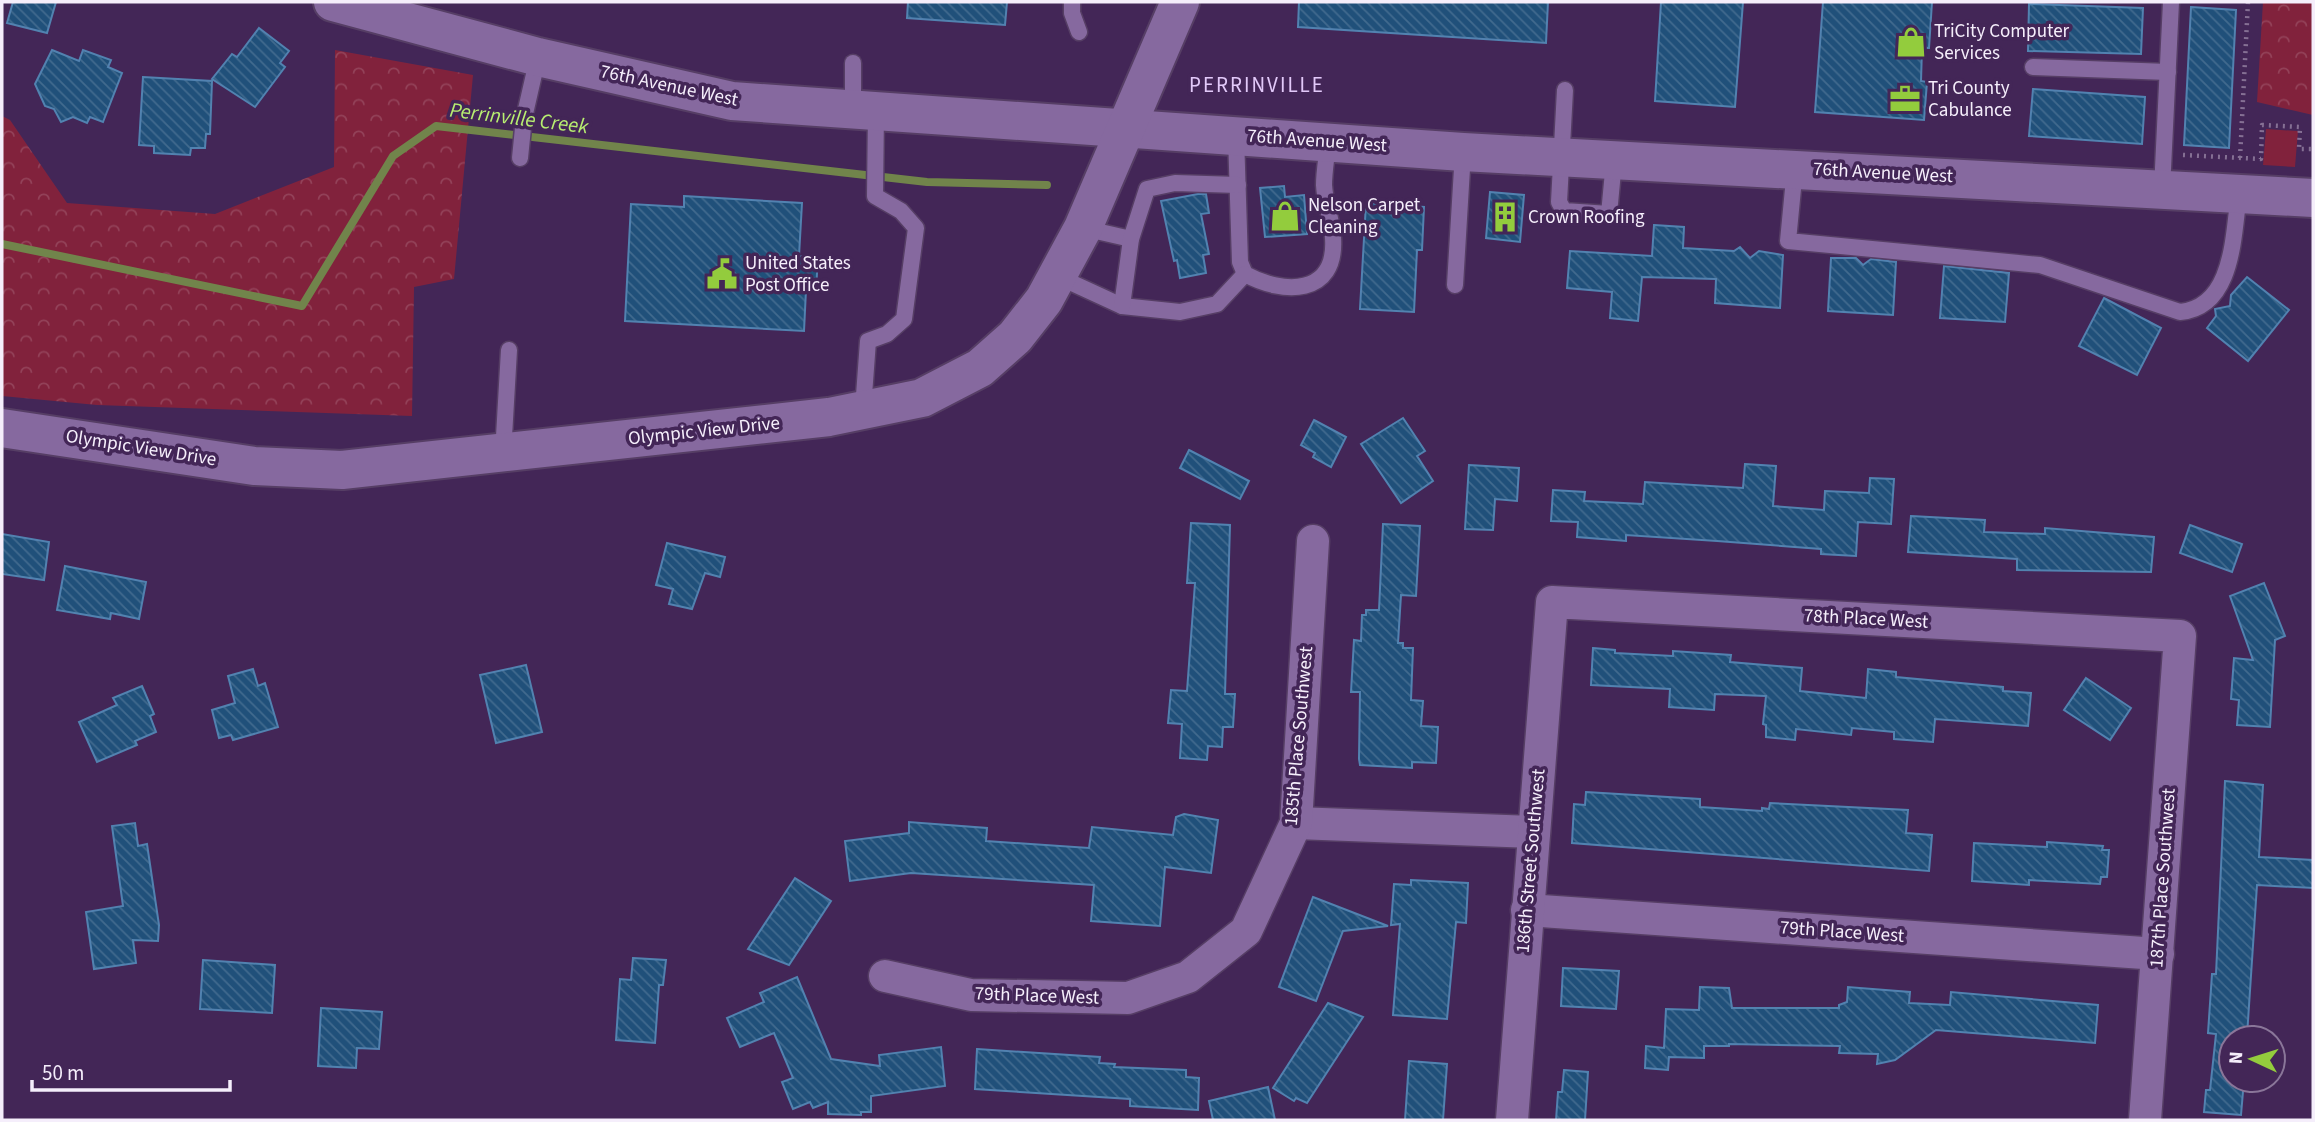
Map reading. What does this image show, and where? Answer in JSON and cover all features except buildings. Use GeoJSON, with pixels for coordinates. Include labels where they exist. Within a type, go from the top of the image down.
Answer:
{"type":"FeatureCollection","features":[{"type":"Feature","properties":{"kind":"street","name":"76th Avenue West"},"geometry":{"type":"LineString","coordinates":[[333,2],[538,57],[732,101],[1463,152],[1561,155],[2162,189],[2239,176],[2313,198]]}},
{"type":"Feature","properties":{"kind":"street","name":"Olympic View Drive"},"geometry":{"type":"LineString","coordinates":[[2,428],[295,470],[386,467],[503,454],[863,412],[922,398],[980,368],[1023,327],[1059,276],[1083,228],[1180,2]]}},
{"type":"Feature","properties":{"kind":"street","name":"185th Place Southwest"},"geometry":{"type":"LineString","coordinates":[[1188,977],[1246,931],[1296,823],[1313,541]]}},
{"type":"Feature","properties":{"kind":"street","name":"78th Place West"},"geometry":{"type":"LineString","coordinates":[[1552,602],[2180,636]]}},
{"type":"Feature","properties":{"kind":"street","name":"186th Street Southwest"},"geometry":{"type":"LineString","coordinates":[[1511,1120],[1552,602]]}},
{"type":"Feature","properties":{"kind":"street","name":"187th Place Southwest"},"geometry":{"type":"LineString","coordinates":[[2145,1120],[2180,636]]}},
{"type":"Feature","properties":{"kind":"street"},"geometry":{"type":"LineString","coordinates":[[1296,823],[1534,832]]}},
{"type":"Feature","properties":{"kind":"street","name":"79th Place West"},"geometry":{"type":"LineString","coordinates":[[1527,910],[2158,954]]}},
{"type":"Feature","properties":{"kind":"street","name":"79th Place West"},"geometry":{"type":"LineString","coordinates":[[885,976],[971,995],[1128,998],[1188,977]]}},
{"type":"Feature","properties":{"kind":"lane"},"geometry":{"type":"LineString","coordinates":[[1072,2],[1072,13],[1079,32]]}},
{"type":"Feature","properties":{"kind":"lane"},"geometry":{"type":"LineString","coordinates":[[2162,189],[2171,2]]}},
{"type":"Feature","properties":{"kind":"lane"},"geometry":{"type":"LineString","coordinates":[[520,158],[524,118],[538,57]]}},
{"type":"Feature","properties":{"kind":"lane"},"geometry":{"type":"LineString","coordinates":[[853,63],[865,111],[875,196],[901,211],[916,228],[904,319],[887,334],[868,341],[863,412]]}},
{"type":"Feature","properties":{"kind":"lane"},"geometry":{"type":"LineString","coordinates":[[2033,67],[2168,72]]}},
{"type":"Feature","properties":{"kind":"lane"},"geometry":{"type":"LineString","coordinates":[[1565,90],[1559,202],[1564,211],[1609,214],[1614,158]]}},
{"type":"Feature","properties":{"kind":"lane"},"geometry":{"type":"LineString","coordinates":[[1236,136],[1240,262],[1245,274],[1270,286],[1296,288],[1321,279],[1329,269],[1333,241],[1324,184],[1328,142]]}},
{"type":"Feature","properties":{"kind":"lane"},"geometry":{"type":"LineString","coordinates":[[1455,285],[1463,152]]}},
{"type":"Feature","properties":{"kind":"lane"},"geometry":{"type":"LineString","coordinates":[[1795,169],[1788,241],[2040,265],[2180,312],[2201,306],[2221,284],[2232,250],[2239,176]]}},
{"type":"Feature","properties":{"kind":"lane"},"geometry":{"type":"LineString","coordinates":[[1122,306],[1131,239],[1147,189],[1175,183],[1238,185]]}},
{"type":"Feature","properties":{"kind":"lane"},"geometry":{"type":"LineString","coordinates":[[1083,228],[1131,239]]}},
{"type":"Feature","properties":{"kind":"lane"},"geometry":{"type":"LineString","coordinates":[[1059,276],[1122,306],[1180,312],[1217,304],[1245,274]]}},
{"type":"Feature","properties":{"kind":"lane"},"geometry":{"type":"LineString","coordinates":[[503,454],[509,350]]}},
{"type":"Feature","properties":{"kind":"path"},"geometry":{"type":"LineString","coordinates":[[2239,176],[2248,2]]}},
{"type":"Feature","properties":{"kind":"path"},"geometry":{"type":"LineString","coordinates":[[2239,176],[2261,159],[2262,125],[2300,127],[2299,149],[2313,149]]}},
{"type":"Feature","properties":{"kind":"path"},"geometry":{"type":"LineString","coordinates":[[2178,155],[2239,176]]}},
{"type":"Feature","properties":{"kind":"green space"},"geometry":{"type":"Polygon","coordinates":[[[2263,2],[2313,2],[2313,115],[2257,102],[2263,2]]]}},
{"type":"Feature","properties":{"kind":"green space"},"geometry":{"type":"Polygon","coordinates":[[[335,50],[473,75],[454,279],[414,287],[412,416],[97,405],[2,396],[2,116],[10,120],[67,203],[215,214],[334,167],[335,50]]]}},
{"type":"Feature","properties":{"kind":"green space"},"geometry":{"type":"Polygon","coordinates":[[[2266,129],[2298,131],[2295,167],[2263,165],[2266,129]]]}},
{"type":"Feature","properties":{"kind":"waterway","name":"Perrinville Creek"},"geometry":{"type":"LineString","coordinates":[[2,244],[302,306],[393,156],[436,126],[927,182],[1047,185]]}},
{"type":"Feature","properties":{"kind":"place","name":"TriCity Computer Services"},"geometry":{"type":"Point","coordinates":[1911,42]}},
{"type":"Feature","properties":{"kind":"place","name":"Tri County Cabulance"},"geometry":{"type":"Point","coordinates":[1905,99]}},
{"type":"Feature","properties":{"kind":"place","name":"Nelson Carpet Cleaning"},"geometry":{"type":"Point","coordinates":[1285,216]}},
{"type":"Feature","properties":{"kind":"place","name":"Crown Roofing"},"geometry":{"type":"Point","coordinates":[1505,217]}},
{"type":"Feature","properties":{"kind":"place","name":"United States Post Office"},"geometry":{"type":"Point","coordinates":[722,274]}},
{"type":"Feature","properties":{"kind":"district","name":"PERRINVILLE"},"geometry":{"type":"Point","coordinates":[1257,85]}}]}
